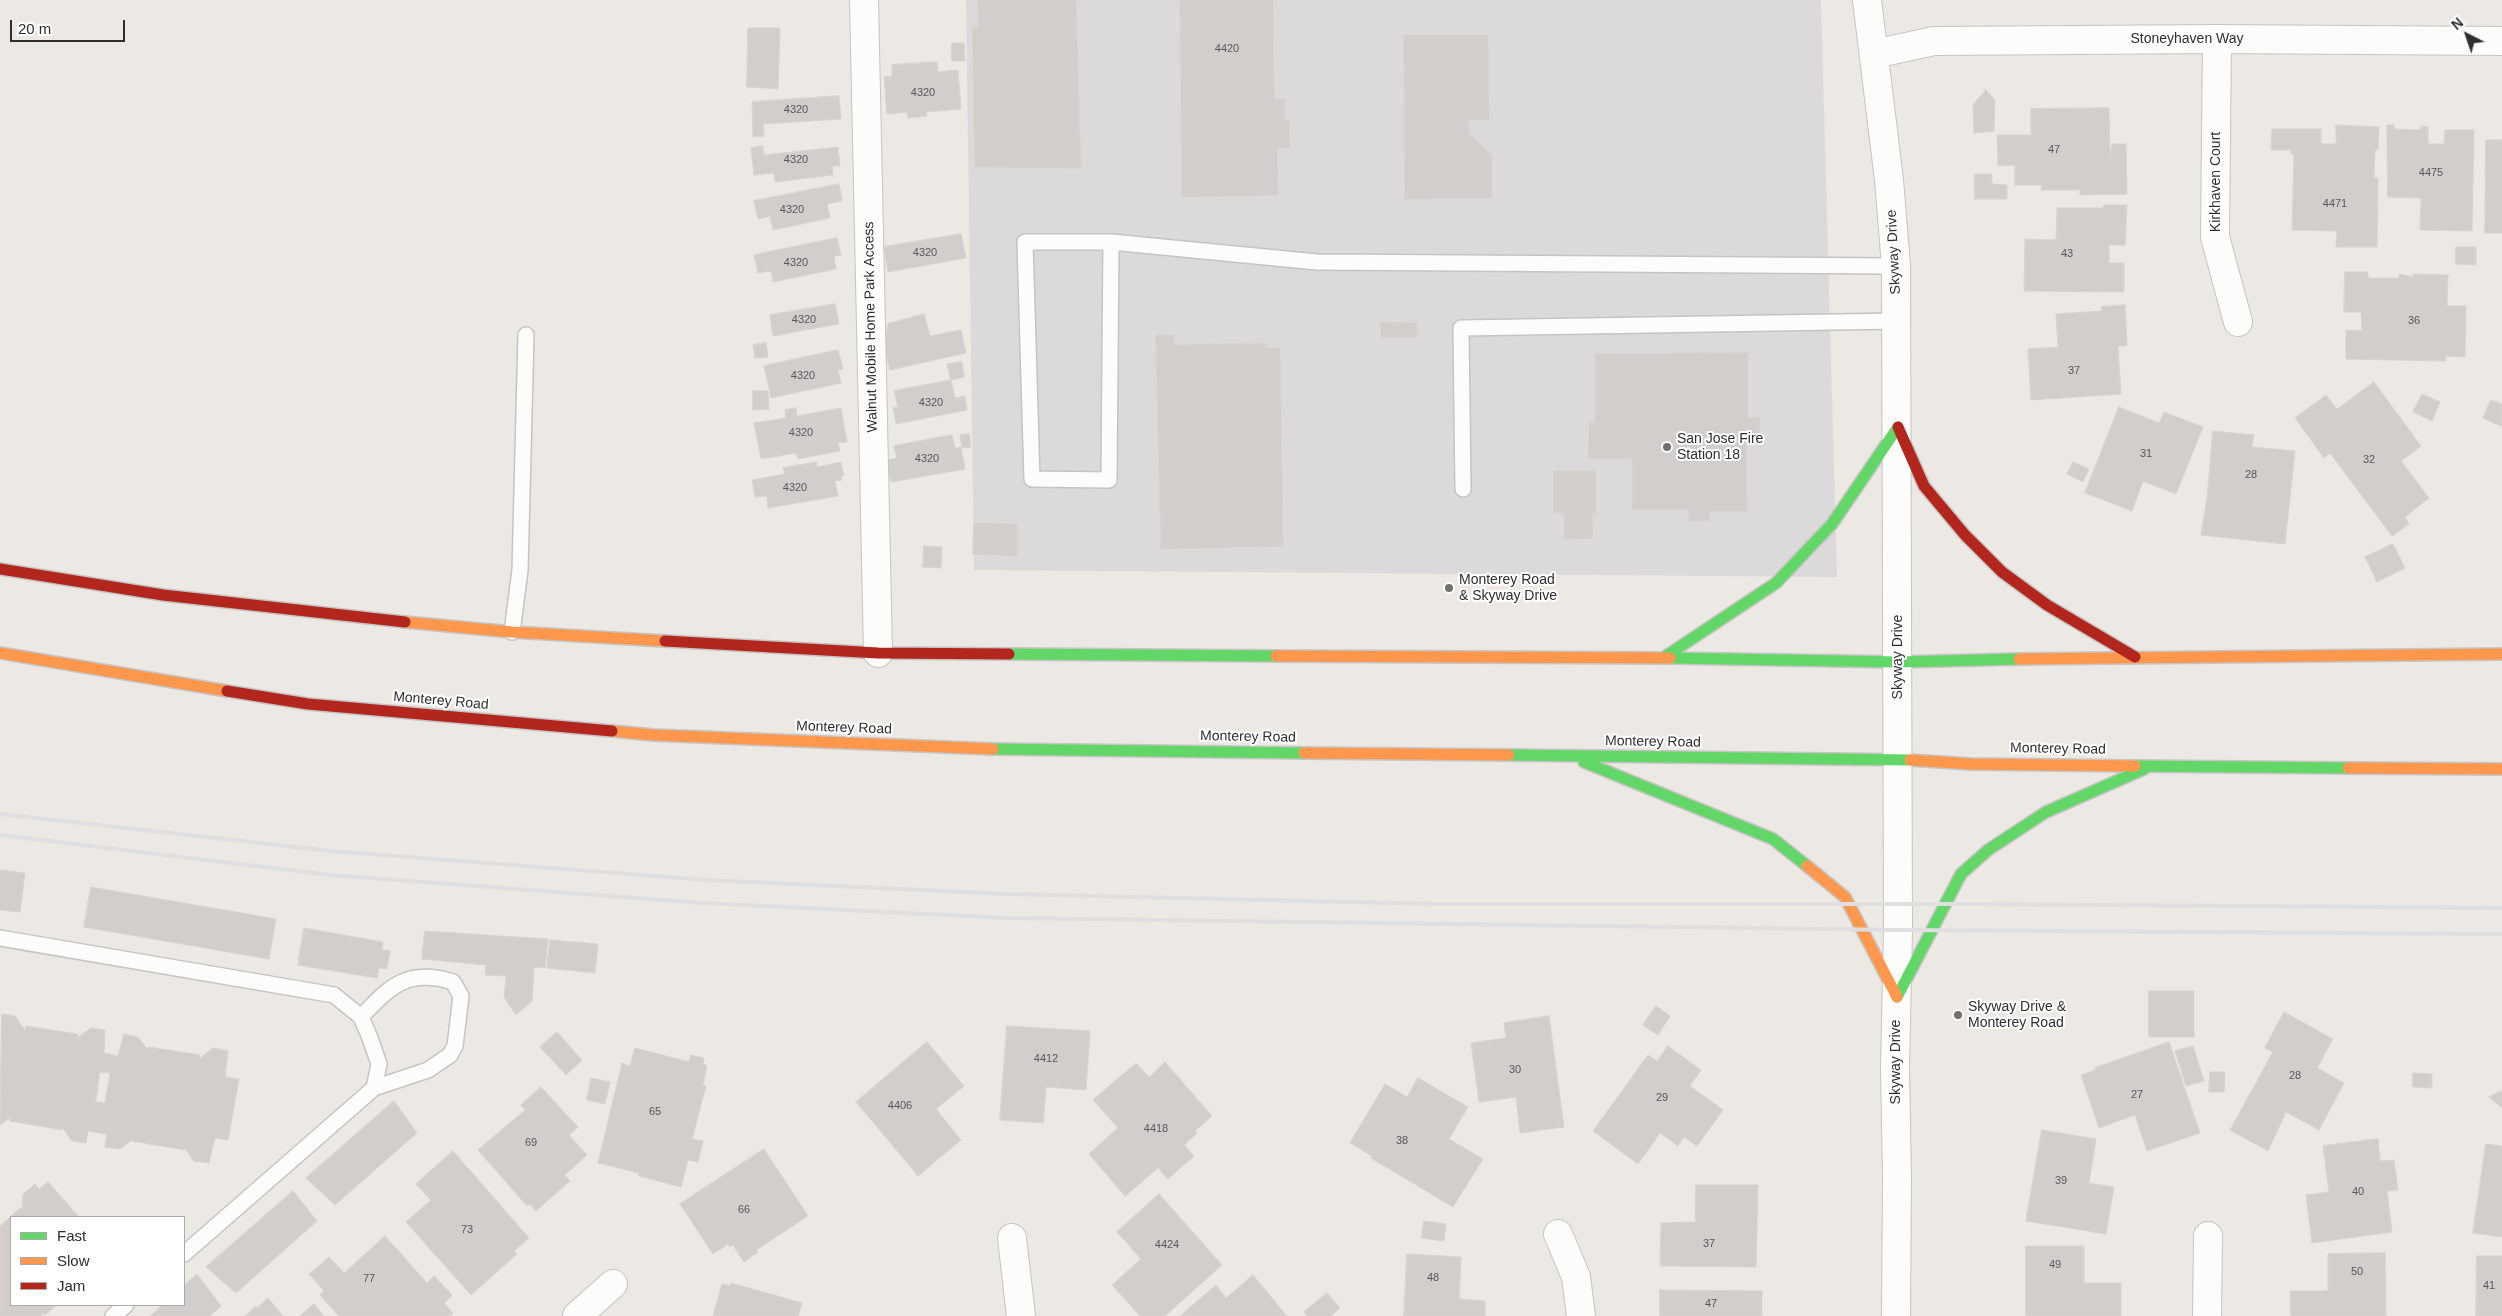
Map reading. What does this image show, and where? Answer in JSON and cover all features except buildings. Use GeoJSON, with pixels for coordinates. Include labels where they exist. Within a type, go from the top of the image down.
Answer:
{"type":"FeatureCollection","features":[{"type":"Feature","properties":{"kind":"main road"},"geometry":{"type":"LineString","coordinates":[[1663,658],[1776,583],[1832,524],[1898,427]]}},
{"type":"Feature","properties":{"kind":"main road"},"geometry":{"type":"LineString","coordinates":[[1898,427],[1924,486],[1965,536],[2002,572],[2047,605],[2135,657]]}},
{"type":"Feature","properties":{"kind":"main road"},"geometry":{"type":"LineString","coordinates":[[0,569],[163,595],[260,607],[512,632],[878,654],[1663,658],[1898,662],[2135,657],[2502,654]]}},
{"type":"Feature","properties":{"kind":"main road","name":"Monterey Road"},"geometry":{"type":"LineString","coordinates":[[0,653],[308,704],[653,735],[1019,750],[1897,759],[1971,764],[2502,768]]}},
{"type":"Feature","properties":{"kind":"main road"},"geometry":{"type":"LineString","coordinates":[[1568,756],[1773,839],[1845,897],[1897,997]]}},
{"type":"Feature","properties":{"kind":"main road"},"geometry":{"type":"LineString","coordinates":[[1897,997],[1961,874],[1988,850],[2046,812],[2154,765]]}},
{"type":"Feature","properties":{"kind":"street","name":"Walnut Mobile Home Park Access"},"geometry":{"type":"LineString","coordinates":[[864,0],[878,654]]}},
{"type":"Feature","properties":{"kind":"street","name":"Skyway Drive"},"geometry":{"type":"LineString","coordinates":[[1867,0],[1889,180],[1896,266],[1898,427],[1896,1316]]}},
{"type":"Feature","properties":{"kind":"street","name":"Stoneyhaven Way"},"geometry":{"type":"LineString","coordinates":[[1874,54],[1934,41],[2217,39],[2502,40]]}},
{"type":"Feature","properties":{"kind":"street","name":"Kirkhaven Court"},"geometry":{"type":"LineString","coordinates":[[2217,39],[2215,237],[2238,322]]}},
{"type":"Feature","properties":{"kind":"street"},"geometry":{"type":"LineString","coordinates":[[1558,1234],[1576,1277],[1581,1316]]}},
{"type":"Feature","properties":{"kind":"street"},"geometry":{"type":"LineString","coordinates":[[2207,1316],[2208,1236]]}},
{"type":"Feature","properties":{"kind":"street"},"geometry":{"type":"LineString","coordinates":[[1012,1238],[1021,1316]]}},
{"type":"Feature","properties":{"kind":"street"},"geometry":{"type":"LineString","coordinates":[[577,1316],[613,1284]]}},
{"type":"Feature","properties":{"kind":"lane"},"geometry":{"type":"LineString","coordinates":[[1111,242],[1109,480],[1032,479],[1025,242],[1111,242],[1317,262],[1896,266]]}},
{"type":"Feature","properties":{"kind":"lane"},"geometry":{"type":"LineString","coordinates":[[1463,489],[1461,328],[1897,321]]}},
{"type":"Feature","properties":{"kind":"lane"},"geometry":{"type":"LineString","coordinates":[[512,632],[520,570],[526,335]]}},
{"type":"Feature","properties":{"kind":"lane"},"geometry":{"type":"LineString","coordinates":[[0,938],[334,995],[361,1017],[379,1064],[374,1088]]}},
{"type":"Feature","properties":{"kind":"lane"},"geometry":{"type":"LineString","coordinates":[[185,1253],[374,1088],[428,1070],[450,1055],[455,1046],[461,996],[453,982],[434,976],[397,983],[361,1017]]}},
{"type":"Feature","properties":{"kind":"lane"},"geometry":{"type":"LineString","coordinates":[[113,1316],[125,1306]]}},
{"type":"Feature","properties":{"kind":"shaded area"},"geometry":{"type":"Polygon","coordinates":[[[966,0],[1821,0],[1837,577],[974,570],[966,0]]]}},
{"type":"Feature","properties":{"kind":"railway"},"geometry":{"type":"LineString","coordinates":[[0,814],[331,851],[707,880],[1007,894],[1436,904],[1979,904],[2502,908]]}},
{"type":"Feature","properties":{"kind":"railway"},"geometry":{"type":"LineString","coordinates":[[0,835],[330,875],[703,903],[1009,918],[1898,930],[2502,934]]}},
{"type":"Feature","properties":{"kind":"traffic: fast"},"geometry":{"type":"LineString","coordinates":[[1663,658],[1776,583],[1832,524],[1898,427]]}},
{"type":"Feature","properties":{"kind":"traffic: fast"},"geometry":{"type":"LineString","coordinates":[[1009,654],[1276,656]]}},
{"type":"Feature","properties":{"kind":"traffic: fast"},"geometry":{"type":"LineString","coordinates":[[1670,658],[1898,662],[2019,659]]}},
{"type":"Feature","properties":{"kind":"traffic: fast"},"geometry":{"type":"LineString","coordinates":[[993,749],[1304,753]]}},
{"type":"Feature","properties":{"kind":"traffic: fast"},"geometry":{"type":"LineString","coordinates":[[1509,755],[1910,760]]}},
{"type":"Feature","properties":{"kind":"traffic: fast"},"geometry":{"type":"LineString","coordinates":[[1584,762],[1773,839],[1807,866]]}},
{"type":"Feature","properties":{"kind":"traffic: fast"},"geometry":{"type":"LineString","coordinates":[[2135,766],[2348,768]]}},
{"type":"Feature","properties":{"kind":"traffic: fast"},"geometry":{"type":"LineString","coordinates":[[1897,997],[1961,874],[1988,850],[2046,812],[2144,769]]}},
{"type":"Feature","properties":{"kind":"traffic: slow"},"geometry":{"type":"LineString","coordinates":[[405,622],[512,632],[665,641]]}},
{"type":"Feature","properties":{"kind":"traffic: slow"},"geometry":{"type":"LineString","coordinates":[[0,653],[227,691]]}},
{"type":"Feature","properties":{"kind":"traffic: slow"},"geometry":{"type":"LineString","coordinates":[[2019,659],[2502,654]]}},
{"type":"Feature","properties":{"kind":"traffic: slow"},"geometry":{"type":"LineString","coordinates":[[1276,656],[1670,658]]}},
{"type":"Feature","properties":{"kind":"traffic: slow"},"geometry":{"type":"LineString","coordinates":[[612,731],[653,735],[993,749]]}},
{"type":"Feature","properties":{"kind":"traffic: slow"},"geometry":{"type":"LineString","coordinates":[[1304,753],[1509,755]]}},
{"type":"Feature","properties":{"kind":"traffic: slow"},"geometry":{"type":"LineString","coordinates":[[1910,760],[1971,764],[2135,766]]}},
{"type":"Feature","properties":{"kind":"traffic: slow"},"geometry":{"type":"LineString","coordinates":[[2348,768],[2502,769]]}},
{"type":"Feature","properties":{"kind":"traffic: slow"},"geometry":{"type":"LineString","coordinates":[[1807,866],[1845,897],[1897,997]]}},
{"type":"Feature","properties":{"kind":"traffic: jam"},"geometry":{"type":"LineString","coordinates":[[1898,427],[1924,486],[1965,535],[2002,572],[2047,605],[2135,657]]}},
{"type":"Feature","properties":{"kind":"traffic: jam"},"geometry":{"type":"LineString","coordinates":[[0,569],[163,595],[405,622]]}},
{"type":"Feature","properties":{"kind":"traffic: jam"},"geometry":{"type":"LineString","coordinates":[[665,641],[878,653],[1009,654]]}},
{"type":"Feature","properties":{"kind":"traffic: jam"},"geometry":{"type":"LineString","coordinates":[[227,691],[308,704],[612,731]]}},
{"type":"Feature","properties":{"kind":"place","name":"San Jose Fire Station 18"},"geometry":{"type":"Point","coordinates":[1667,447]}},
{"type":"Feature","properties":{"kind":"place","name":"Monterey Road & Skyway Drive"},"geometry":{"type":"Point","coordinates":[1449,588]}},
{"type":"Feature","properties":{"kind":"place","name":"Skyway Drive & Monterey Road"},"geometry":{"type":"Point","coordinates":[1958,1015]}}]}
